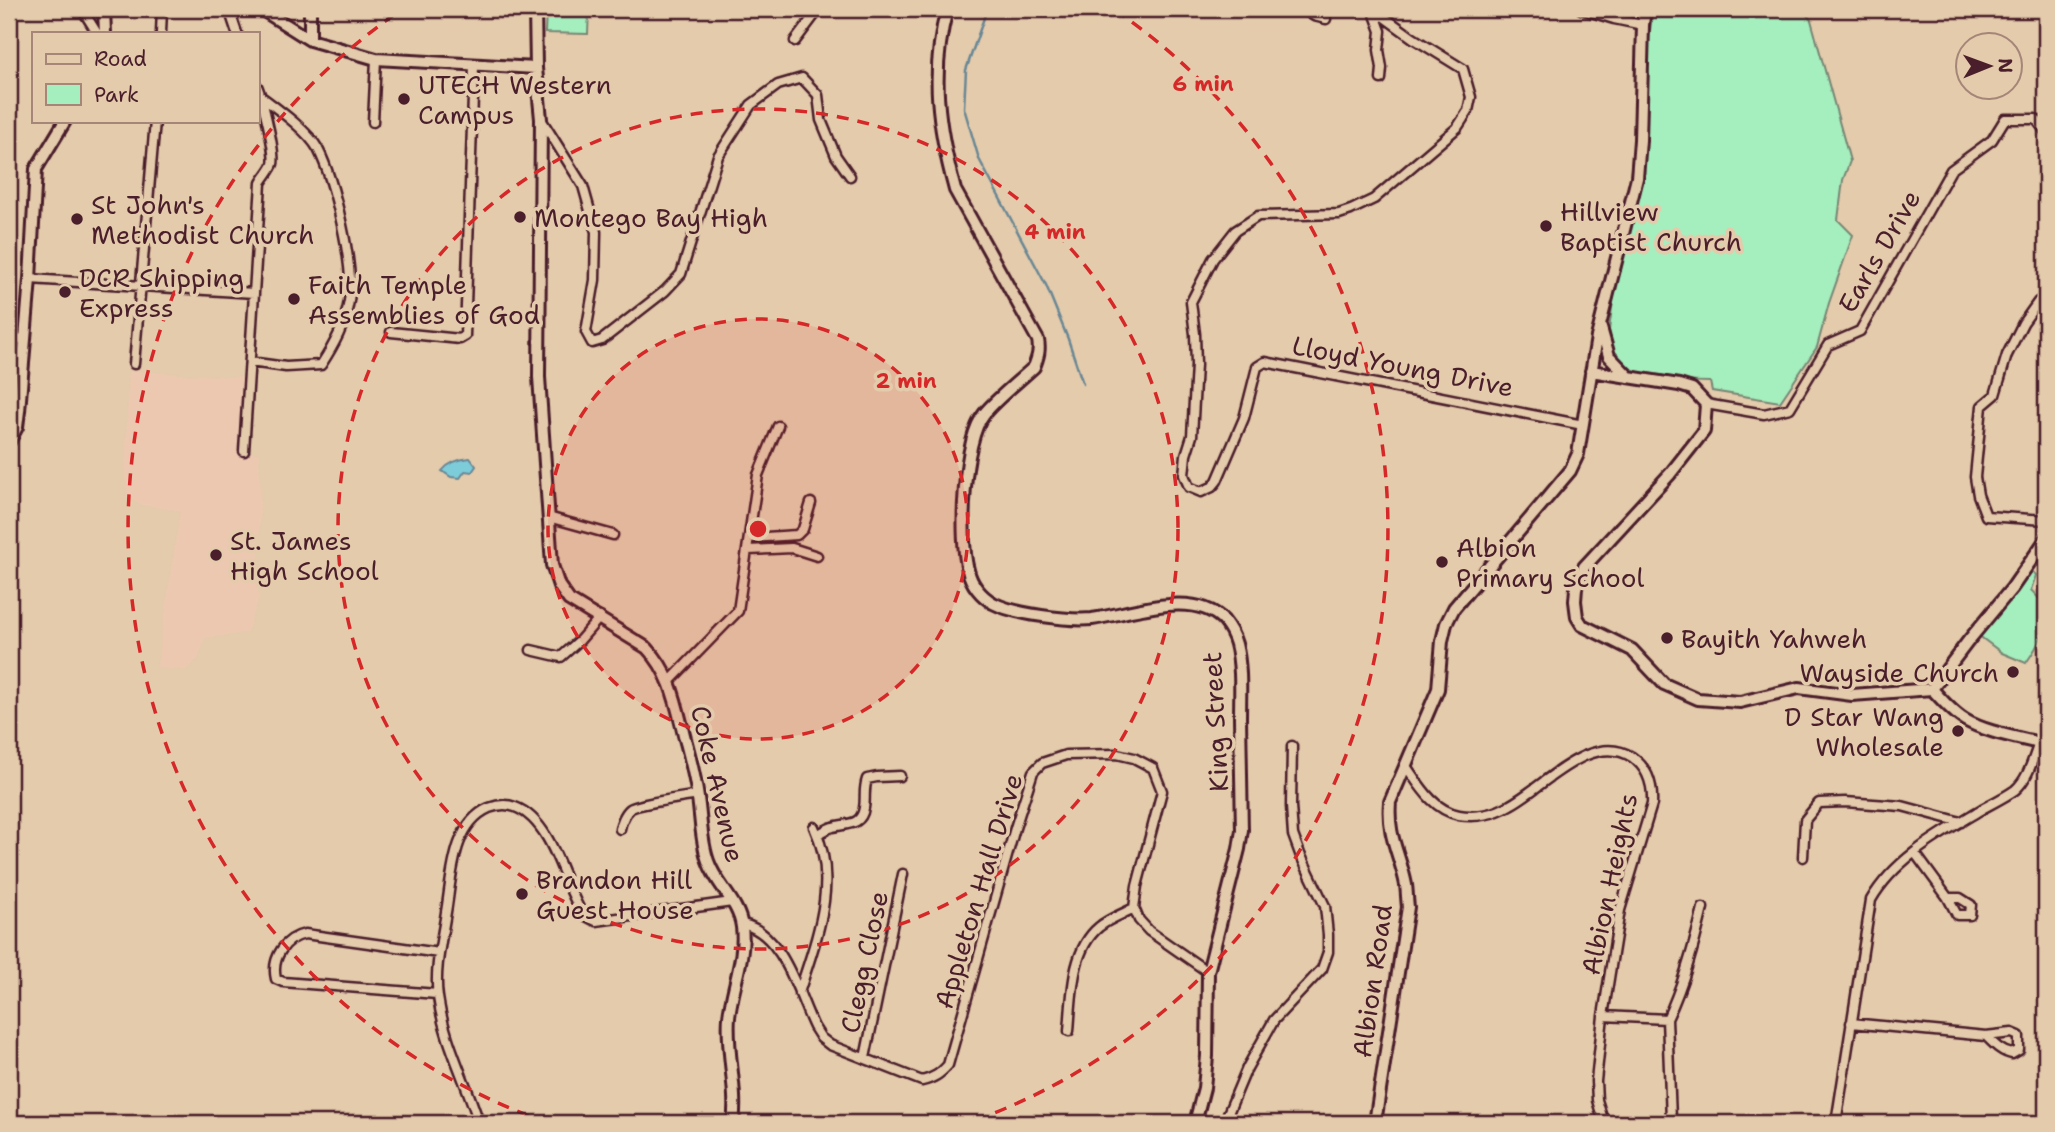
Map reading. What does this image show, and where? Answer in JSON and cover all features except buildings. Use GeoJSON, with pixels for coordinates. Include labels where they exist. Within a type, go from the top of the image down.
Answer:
{"type":"FeatureCollection","features":[{"type":"Feature","properties":{"kind":"street"},"geometry":{"type":"LineString","coordinates":[[82,9],[96,32]]}},
{"type":"Feature","properties":{"kind":"street"},"geometry":{"type":"LineString","coordinates":[[104,9],[105,32]]}},
{"type":"Feature","properties":{"kind":"street"},"geometry":{"type":"LineString","coordinates":[[162,9],[162,32]]}},
{"type":"Feature","properties":{"kind":"street"},"geometry":{"type":"LineString","coordinates":[[229,9],[237,32]]}},
{"type":"Feature","properties":{"kind":"street"},"geometry":{"type":"LineString","coordinates":[[261,9],[310,40],[376,59],[536,68]]}},
{"type":"Feature","properties":{"kind":"street"},"geometry":{"type":"LineString","coordinates":[[310,9],[310,40]]}},
{"type":"Feature","properties":{"kind":"street","name":"Coke Avenue"},"geometry":{"type":"LineString","coordinates":[[535,9],[536,68],[541,119],[539,377],[552,565],[559,586],[569,600],[647,649],[657,659],[670,681],[694,767],[708,861],[738,911],[742,924],[744,943],[730,1015],[728,1045],[735,1110],[733,1123]]}},
{"type":"Feature","properties":{"kind":"street"},"geometry":{"type":"LineString","coordinates":[[795,41],[819,9]]}},
{"type":"Feature","properties":{"kind":"street","name":"King Street"},"geometry":{"type":"LineString","coordinates":[[947,9],[936,64],[938,102],[947,163],[955,190],[1040,348],[1034,367],[983,415],[976,429],[965,489],[965,557],[968,573],[983,596],[995,604],[1056,618],[1090,619],[1168,605],[1197,605],[1215,612],[1226,623],[1235,643],[1240,670],[1242,830],[1208,972],[1207,1056],[1204,1088],[1195,1123]]}},
{"type":"Feature","properties":{"kind":"street"},"geometry":{"type":"LineString","coordinates":[[1303,9],[1326,19]]}},
{"type":"Feature","properties":{"kind":"street"},"geometry":{"type":"LineString","coordinates":[[1373,9],[1381,31],[1381,79]]}},
{"type":"Feature","properties":{"kind":"street","name":"Lloyd Young Drive"},"geometry":{"type":"LineString","coordinates":[[1373,9],[1463,69],[1471,97],[1468,111],[1457,128],[1374,199],[1339,214],[1258,216],[1235,231],[1213,258],[1191,302],[1196,365],[1192,436],[1184,475],[1189,487],[1201,492],[1217,481],[1244,418],[1257,367],[1265,362],[1583,425]]}},
{"type":"Feature","properties":{"kind":"street"},"geometry":{"type":"LineString","coordinates":[[1581,9],[1643,25]]}},
{"type":"Feature","properties":{"kind":"street"},"geometry":{"type":"LineString","coordinates":[[1583,425],[1592,365],[1637,178],[1645,9]]}},
{"type":"Feature","properties":{"kind":"street"},"geometry":{"type":"LineString","coordinates":[[373,122],[376,59]]}},
{"type":"Feature","properties":{"kind":"street"},"geometry":{"type":"LineString","coordinates":[[391,332],[460,339],[465,336],[474,66]]}},
{"type":"Feature","properties":{"kind":"street"},"geometry":{"type":"LineString","coordinates":[[541,119],[583,186],[596,232],[595,280],[586,332],[592,343],[602,340],[665,291],[681,274],[718,156],[751,105],[778,85],[802,78],[818,95],[821,120],[836,156],[850,176]]}},
{"type":"Feature","properties":{"kind":"street"},"geometry":{"type":"LineString","coordinates":[[244,451],[261,183],[273,164],[263,97],[259,90]]}},
{"type":"Feature","properties":{"kind":"street"},"geometry":{"type":"LineString","coordinates":[[250,362],[286,366],[321,365],[338,340],[349,300],[349,258],[334,194],[317,148],[292,121],[263,97]]}},
{"type":"Feature","properties":{"kind":"street","name":"Earls Drive"},"geometry":{"type":"LineString","coordinates":[[1706,404],[1764,414],[1790,408],[1828,345],[1860,331],[1951,170],[1992,140],[2005,119],[2036,119],[2046,131]]}},
{"type":"Feature","properties":{"kind":"street"},"geometry":{"type":"LineString","coordinates":[[9,442],[17,427],[36,169],[64,122]]}},
{"type":"Feature","properties":{"kind":"street"},"geometry":{"type":"LineString","coordinates":[[134,365],[155,122]]}},
{"type":"Feature","properties":{"kind":"street"},"geometry":{"type":"LineString","coordinates":[[30,279],[254,293]]}},
{"type":"Feature","properties":{"kind":"street"},"geometry":{"type":"LineString","coordinates":[[2046,297],[2038,302],[2023,323],[2007,355],[1996,395],[1982,406],[1975,477],[1986,516],[2046,520]]}},
{"type":"Feature","properties":{"kind":"street"},"geometry":{"type":"LineString","coordinates":[[1601,324],[1609,356],[1628,376]]}},
{"type":"Feature","properties":{"kind":"street"},"geometry":{"type":"LineString","coordinates":[[9,340],[25,338]]}},
{"type":"Feature","properties":{"kind":"street"},"geometry":{"type":"LineString","coordinates":[[1592,365],[1628,376],[1692,389],[1706,404],[1704,430],[1670,474],[1584,568],[1576,588],[1575,601],[1577,617],[1582,625],[1632,650],[1664,684],[1698,699],[1740,702],[1799,688],[1852,695],[1931,690],[1965,720],[2043,744],[2016,789],[1915,853],[1893,870],[1871,900],[1836,1123]]}},
{"type":"Feature","properties":{"kind":"street","name":"Albion Road"},"geometry":{"type":"LineString","coordinates":[[1375,1123],[1408,907],[1406,884],[1388,821],[1391,802],[1438,689],[1442,641],[1454,608],[1570,471],[1578,454],[1583,425]]}},
{"type":"Feature","properties":{"kind":"street"},"geometry":{"type":"LineString","coordinates":[[670,681],[738,611],[758,475],[778,426]]}},
{"type":"Feature","properties":{"kind":"street"},"geometry":{"type":"LineString","coordinates":[[749,538],[797,535],[803,529],[811,503]]}},
{"type":"Feature","properties":{"kind":"street"},"geometry":{"type":"LineString","coordinates":[[548,517],[613,536]]}},
{"type":"Feature","properties":{"kind":"street"},"geometry":{"type":"LineString","coordinates":[[1931,690],[2012,588],[2046,539]]}},
{"type":"Feature","properties":{"kind":"street"},"geometry":{"type":"LineString","coordinates":[[748,550],[792,548],[817,556]]}},
{"type":"Feature","properties":{"kind":"street"},"geometry":{"type":"LineString","coordinates":[[531,650],[561,657],[600,617]]}},
{"type":"Feature","properties":{"kind":"street"},"geometry":{"type":"LineString","coordinates":[[1224,1123],[1247,1068],[1275,1020],[1322,969],[1328,952],[1325,906],[1293,835],[1292,746]]}},
{"type":"Feature","properties":{"kind":"street","name":"Albion Heights"},"geometry":{"type":"LineString","coordinates":[[1406,766],[1426,796],[1457,815],[1493,813],[1510,805],[1584,756],[1601,750],[1616,750],[1627,754],[1636,760],[1650,779],[1652,804],[1620,911],[1603,1016],[1596,1081],[1597,1100],[1604,1123]]}},
{"type":"Feature","properties":{"kind":"street","name":"Appleton Hall Drive"},"geometry":{"type":"LineString","coordinates":[[742,924],[760,931],[780,951],[821,1038],[830,1045],[922,1081],[940,1074],[948,1065],[1019,816],[1033,772],[1042,763],[1066,755],[1118,754],[1134,758],[1153,768],[1162,791],[1133,908]]}},
{"type":"Feature","properties":{"kind":"street"},"geometry":{"type":"LineString","coordinates":[[799,993],[822,919],[827,878],[816,831],[854,824],[862,817],[865,804],[863,789],[867,779],[900,776]]}},
{"type":"Feature","properties":{"kind":"street"},"geometry":{"type":"LineString","coordinates":[[620,829],[629,809],[698,795]]}},
{"type":"Feature","properties":{"kind":"street"},"geometry":{"type":"LineString","coordinates":[[1803,857],[1805,820],[1819,803],[1902,806],[1961,822]]}},
{"type":"Feature","properties":{"kind":"street"},"geometry":{"type":"LineString","coordinates":[[478,1123],[470,1094],[447,1038],[438,994],[439,953],[454,863],[461,840],[472,820],[495,806],[513,806],[523,811],[535,822],[551,845],[577,904],[588,918],[603,921],[732,902]]}},
{"type":"Feature","properties":{"kind":"street"},"geometry":{"type":"LineString","coordinates":[[1915,853],[1948,898]]}},
{"type":"Feature","properties":{"kind":"street","name":"Clegg Close"},"geometry":{"type":"LineString","coordinates":[[866,1058],[903,874]]}},
{"type":"Feature","properties":{"kind":"street"},"geometry":{"type":"LineString","coordinates":[[1069,1031],[1077,960],[1087,941],[1100,926],[1133,908],[1149,931],[1208,972]]}},
{"type":"Feature","properties":{"kind":"street"},"geometry":{"type":"LineString","coordinates":[[1671,1119],[1667,1019],[1680,992],[1703,908]]}},
{"type":"Feature","properties":{"kind":"street"},"geometry":{"type":"LineString","coordinates":[[438,994],[284,982],[276,979],[275,971],[285,943],[305,934],[439,953]]}},
{"type":"Feature","properties":{"kind":"street"},"geometry":{"type":"LineString","coordinates":[[1603,1016],[1667,1019]]}},
{"type":"Feature","properties":{"kind":"street"},"geometry":{"type":"LineString","coordinates":[[1851,1023],[1986,1036]]}},
{"type":"Feature","properties":{"kind":"shaded area","name":"St. James High School"},"geometry":{"type":"Polygon","coordinates":[[[129,371],[249,378],[244,451],[259,454],[258,599],[247,633],[205,638],[198,659],[186,670],[157,667],[180,511],[142,505],[127,497],[125,468],[129,371]]]}},
{"type":"Feature","properties":{"kind":"green space"},"geometry":{"type":"Polygon","coordinates":[[[546,9],[589,9],[588,34],[545,33],[546,9]]]}},
{"type":"Feature","properties":{"kind":"green space"},"geometry":{"type":"Polygon","coordinates":[[[1653,9],[1802,9],[1811,20],[1850,161],[1843,180],[1838,220],[1853,235],[1817,347],[1780,402],[1712,391],[1710,382],[1671,380],[1643,373],[1620,361],[1612,350],[1609,330],[1653,9]]]}},
{"type":"Feature","properties":{"kind":"green space"},"geometry":{"type":"Polygon","coordinates":[[[2030,569],[2036,575],[2031,590],[2046,606],[2046,615],[2041,636],[2026,663],[2002,653],[1978,635],[2030,569]]]}},
{"type":"Feature","properties":{"kind":"water"},"geometry":{"type":"Polygon","coordinates":[[[470,458],[476,466],[472,472],[465,471],[460,478],[451,477],[442,471],[454,462],[470,458]]]}},
{"type":"Feature","properties":{"kind":"waterway"},"geometry":{"type":"LineString","coordinates":[[987,9],[966,70],[964,108],[979,159],[1046,285],[1083,384]]}},
{"type":"Feature","properties":{"kind":"place","name":"UTECH Western Campus"},"geometry":{"type":"Point","coordinates":[404,99]}},
{"type":"Feature","properties":{"kind":"place","name":"Montego Bay High"},"geometry":{"type":"Point","coordinates":[520,217]}},
{"type":"Feature","properties":{"kind":"place","name":"St John's Methodist Church"},"geometry":{"type":"Point","coordinates":[77,219]}},
{"type":"Feature","properties":{"kind":"place","name":"Hillview Baptist Church"},"geometry":{"type":"Point","coordinates":[1546,226]}},
{"type":"Feature","properties":{"kind":"place","name":"DCR Shipping Express"},"geometry":{"type":"Point","coordinates":[65,292]}},
{"type":"Feature","properties":{"kind":"place","name":"Faith Temple Assemblies of God"},"geometry":{"type":"Point","coordinates":[294,299]}},
{"type":"Feature","properties":{"kind":"place","name":"St. James High School"},"geometry":{"type":"Point","coordinates":[216,555]}},
{"type":"Feature","properties":{"kind":"place","name":"Albion Primary School"},"geometry":{"type":"Point","coordinates":[1442,562]}},
{"type":"Feature","properties":{"kind":"place","name":"Bayith Yahweh"},"geometry":{"type":"Point","coordinates":[1667,638]}},
{"type":"Feature","properties":{"kind":"place","name":"Wayside Church"},"geometry":{"type":"Point","coordinates":[2013,672]}},
{"type":"Feature","properties":{"kind":"place","name":"D Star Wang Wholesale"},"geometry":{"type":"Point","coordinates":[1958,731]}},
{"type":"Feature","properties":{"kind":"place","name":"Brandon Hill Guest House"},"geometry":{"type":"Point","coordinates":[522,894]}}]}
